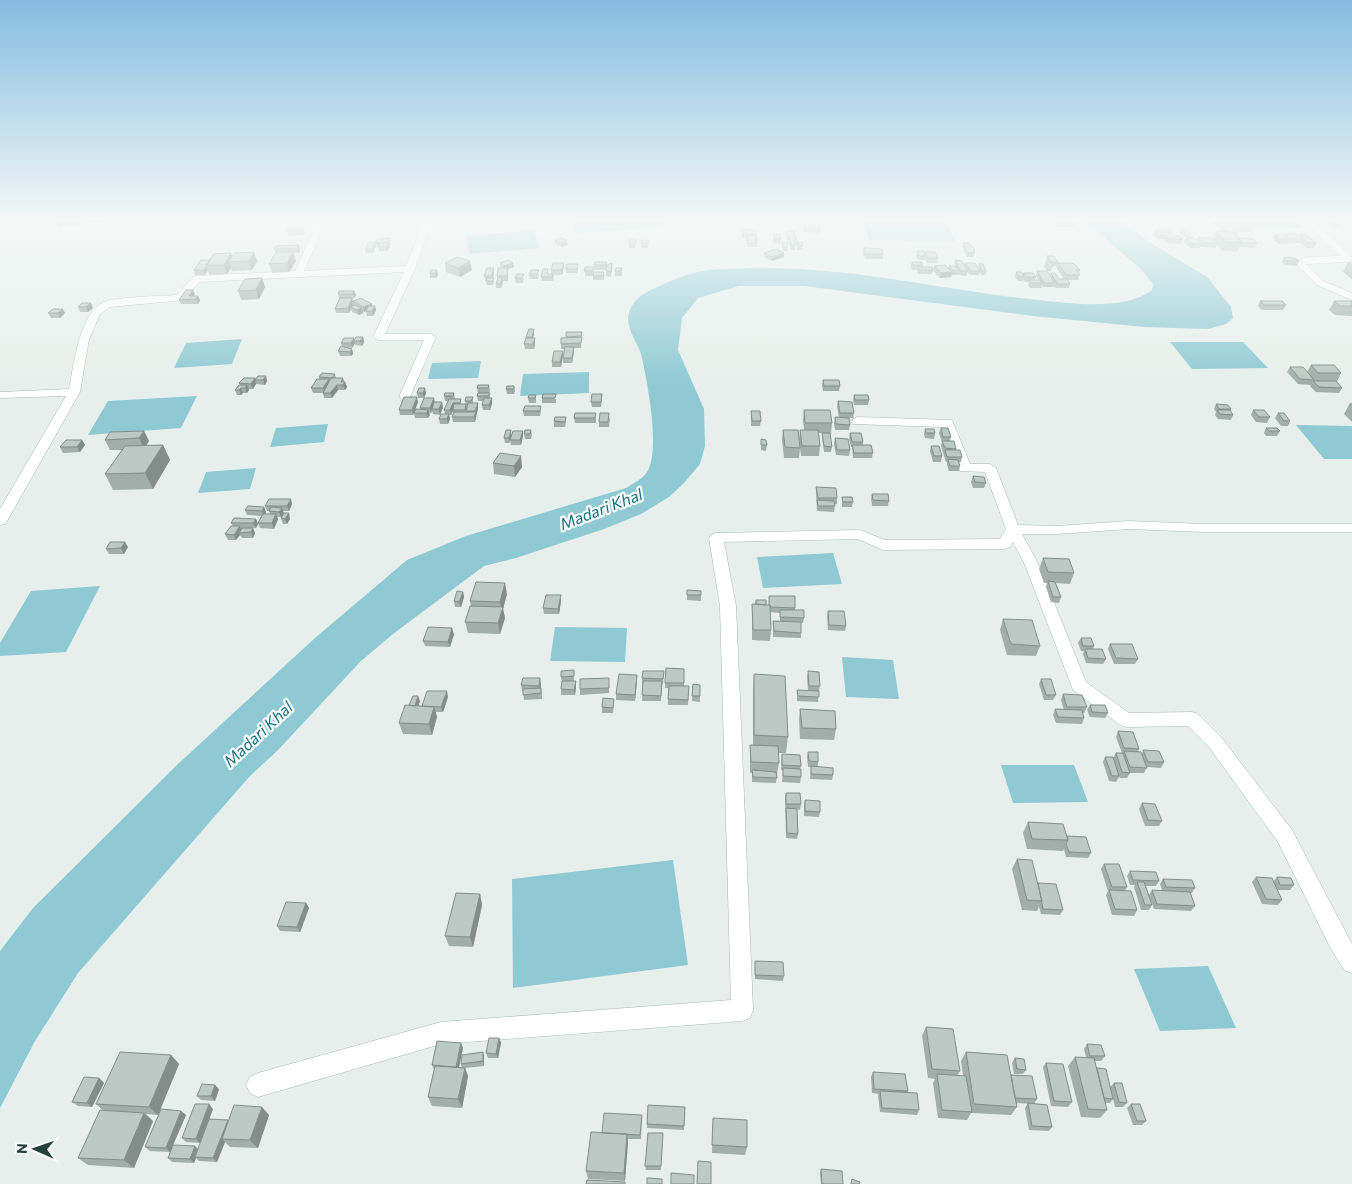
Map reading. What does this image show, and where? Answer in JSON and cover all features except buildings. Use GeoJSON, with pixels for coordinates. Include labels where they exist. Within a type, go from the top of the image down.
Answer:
{"type":"FeatureCollection","features":[{"type":"Feature","properties":{"kind":"street"},"geometry":{"type":"LineString","coordinates":[[0,521],[74,392],[84,339],[96,313],[107,304],[180,298],[196,279],[272,275]]}},
{"type":"Feature","properties":{"kind":"street"},"geometry":{"type":"LineString","coordinates":[[405,397],[431,337],[378,338],[407,275]]}},
{"type":"Feature","properties":{"kind":"street"},"geometry":{"type":"LineString","coordinates":[[1312,275],[1320,283],[1352,297]]}},
{"type":"Feature","properties":{"kind":"street"},"geometry":{"type":"LineString","coordinates":[[0,395],[74,392]]}},
{"type":"Feature","properties":{"kind":"street"},"geometry":{"type":"LineString","coordinates":[[857,421],[948,423],[964,468],[990,468],[1013,529],[1032,565],[1079,686],[1126,720],[1192,719],[1215,742],[1285,836],[1337,940],[1352,963]]}},
{"type":"Feature","properties":{"kind":"street"},"geometry":{"type":"LineString","coordinates":[[1013,529],[1057,530],[1129,525],[1204,528],[1352,528]]}},
{"type":"Feature","properties":{"kind":"street"},"geometry":{"type":"LineString","coordinates":[[258,1085],[441,1033],[742,1010],[728,606],[716,538],[860,534],[883,546],[1005,544],[1013,529]]}},
{"type":"Feature","properties":{"kind":"water","name":"Madari Khal"},"geometry":{"type":"Polygon","coordinates":[[[686,275],[865,275],[1009,297],[1101,304],[1129,301],[1152,290],[1153,284],[1146,275],[1204,275],[1231,307],[1233,318],[1226,324],[1208,329],[1145,327],[1033,316],[804,286],[739,286],[698,298],[682,318],[678,350],[704,409],[705,446],[700,464],[684,483],[669,497],[641,514],[604,529],[516,558],[484,566],[393,634],[361,661],[278,750],[249,777],[78,973],[35,1041],[0,1108],[0,951],[33,908],[178,764],[315,638],[407,560],[466,536],[626,488],[645,475],[651,462],[653,448],[652,414],[641,354],[628,323],[632,306],[640,296],[686,275]]]}},
{"type":"Feature","properties":{"kind":"water"},"geometry":{"type":"Polygon","coordinates":[[[242,339],[232,364],[174,368],[186,343],[242,339]]]}},
{"type":"Feature","properties":{"kind":"water"},"geometry":{"type":"Polygon","coordinates":[[[1170,342],[1243,342],[1268,368],[1192,369],[1170,342]]]}},
{"type":"Feature","properties":{"kind":"water"},"geometry":{"type":"Polygon","coordinates":[[[481,361],[478,378],[428,379],[432,363],[481,361]]]}},
{"type":"Feature","properties":{"kind":"water"},"geometry":{"type":"Polygon","coordinates":[[[589,372],[589,393],[520,396],[523,374],[589,372]]]}},
{"type":"Feature","properties":{"kind":"water"},"geometry":{"type":"Polygon","coordinates":[[[197,396],[181,428],[88,435],[108,401],[197,396]]]}},
{"type":"Feature","properties":{"kind":"water"},"geometry":{"type":"Polygon","coordinates":[[[328,424],[324,442],[270,447],[276,428],[328,424]]]}},
{"type":"Feature","properties":{"kind":"water"},"geometry":{"type":"Polygon","coordinates":[[[1296,425],[1352,426],[1352,459],[1324,459],[1296,425]]]}},
{"type":"Feature","properties":{"kind":"water"},"geometry":{"type":"Polygon","coordinates":[[[256,468],[250,489],[198,493],[206,472],[256,468]]]}},
{"type":"Feature","properties":{"kind":"water"},"geometry":{"type":"Polygon","coordinates":[[[833,553],[842,584],[763,588],[757,557],[833,553]]]}},
{"type":"Feature","properties":{"kind":"water"},"geometry":{"type":"Polygon","coordinates":[[[100,586],[66,652],[0,656],[0,643],[31,591],[100,586]]]}},
{"type":"Feature","properties":{"kind":"water"},"geometry":{"type":"Polygon","coordinates":[[[555,627],[627,628],[625,662],[550,661],[555,627]]]}},
{"type":"Feature","properties":{"kind":"water"},"geometry":{"type":"Polygon","coordinates":[[[842,657],[893,660],[899,699],[846,697],[842,657]]]}},
{"type":"Feature","properties":{"kind":"water"},"geometry":{"type":"Polygon","coordinates":[[[1001,765],[1074,765],[1088,802],[1013,803],[1001,765]]]}},
{"type":"Feature","properties":{"kind":"water"},"geometry":{"type":"Polygon","coordinates":[[[673,860],[688,965],[513,988],[512,879],[673,860]]]}},
{"type":"Feature","properties":{"kind":"water"},"geometry":{"type":"Polygon","coordinates":[[[1208,966],[1236,1028],[1160,1031],[1134,969],[1208,966]]]}}]}
